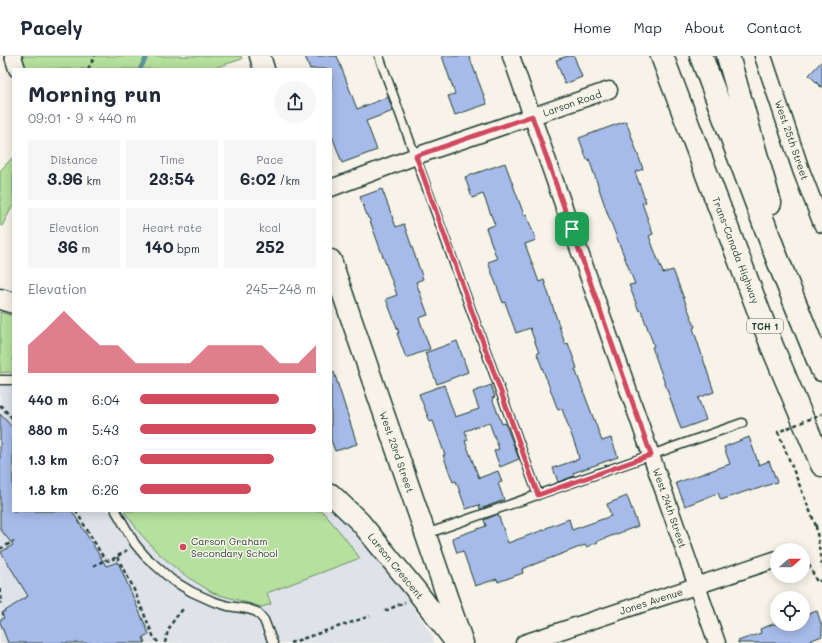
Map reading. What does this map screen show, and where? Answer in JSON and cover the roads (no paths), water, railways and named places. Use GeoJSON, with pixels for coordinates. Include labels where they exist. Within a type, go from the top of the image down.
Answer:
{"type":"FeatureCollection","features":[{"type":"Feature","properties":{"kind":"highway"},"geometry":{"type":"LineString","coordinates":[[648,56],[711,186]]}},
{"type":"Feature","properties":{"kind":"highway","name":"Trans-Canada Highway"},"geometry":{"type":"LineString","coordinates":[[662,56],[772,346],[822,465]]}},
{"type":"Feature","properties":{"kind":"highway"},"geometry":{"type":"LineString","coordinates":[[701,56],[777,258],[822,370]]}},
{"type":"Feature","properties":{"kind":"highway"},"geometry":{"type":"LineString","coordinates":[[728,56],[807,333]]}},
{"type":"Feature","properties":{"kind":"street"},"geometry":{"type":"LineString","coordinates":[[13,56],[17,68]]}},
{"type":"Feature","properties":{"kind":"street"},"geometry":{"type":"LineString","coordinates":[[260,56],[264,68]]}},
{"type":"Feature","properties":{"kind":"street","name":"West 24th Street"},"geometry":{"type":"LineString","coordinates":[[512,56],[717,643]]}},
{"type":"Feature","properties":{"kind":"street","name":"West 25th Street"},"geometry":{"type":"LineString","coordinates":[[763,56],[801,170],[822,224]]}},
{"type":"Feature","properties":{"kind":"street","name":"Larson Road"},"geometry":{"type":"LineString","coordinates":[[332,188],[416,156],[609,90]]}},
{"type":"Feature","properties":{"kind":"street","name":"West 23rd Street"},"geometry":{"type":"LineString","coordinates":[[332,263],[463,643]]}},
{"type":"Feature","properties":{"kind":"street"},"geometry":{"type":"LineString","coordinates":[[0,299],[12,303]]}},
{"type":"Feature","properties":{"kind":"street","name":"Larson Crescent"},"geometry":{"type":"LineString","coordinates":[[332,495],[360,522],[415,589],[456,643]]}},
{"type":"Feature","properties":{"kind":"street","name":"Jones Avenue"},"geometry":{"type":"LineString","coordinates":[[524,643],[770,560]]}},
{"type":"Feature","properties":{"kind":"lane"},"geometry":{"type":"LineString","coordinates":[[379,56],[538,495]]}},
{"type":"Feature","properties":{"kind":"lane"},"geometry":{"type":"LineString","coordinates":[[0,380],[12,380]]}},
{"type":"Feature","properties":{"kind":"lane"},"geometry":{"type":"LineString","coordinates":[[426,534],[742,423]]}},
{"type":"Feature","properties":{"kind":"lane"},"geometry":{"type":"LineString","coordinates":[[117,512],[135,544],[145,556],[172,580],[192,592],[228,606],[257,612],[264,620],[273,643]]}},
{"type":"Feature","properties":{"kind":"waterway"},"geometry":{"type":"LineString","coordinates":[[141,68],[147,56]]}},
{"type":"Feature","properties":{"kind":"place","name":"Carson Graham Secondary School"},"geometry":{"type":"Point","coordinates":[183,547]}}]}
